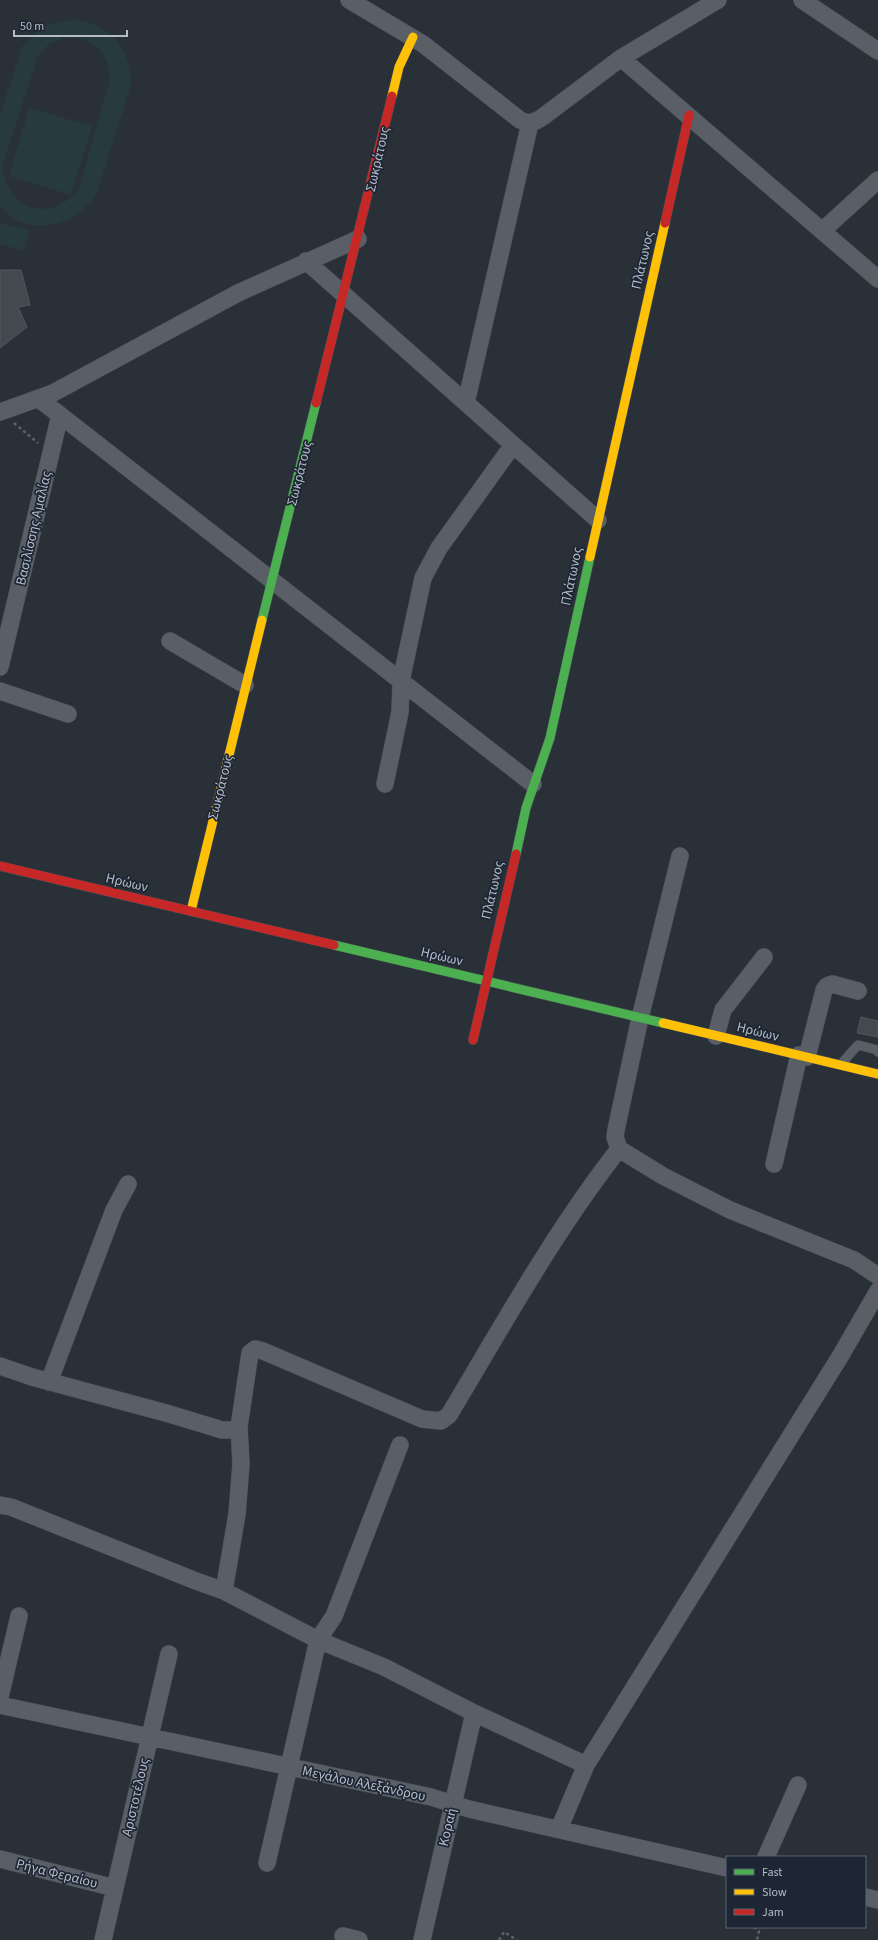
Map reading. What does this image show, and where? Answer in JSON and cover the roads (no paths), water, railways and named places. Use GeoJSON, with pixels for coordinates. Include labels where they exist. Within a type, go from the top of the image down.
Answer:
{"type":"FeatureCollection","features":[{"type":"Feature","properties":{"kind":"street"},"geometry":{"type":"LineString","coordinates":[[349,0],[413,38],[520,120],[530,123],[553,111],[621,58],[718,0]]}},
{"type":"Feature","properties":{"kind":"street"},"geometry":{"type":"LineString","coordinates":[[802,0],[878,51]]}},
{"type":"Feature","properties":{"kind":"street","name":"Σωκράτους"},"geometry":{"type":"LineString","coordinates":[[191,911],[245,685],[358,239],[399,67],[413,38]]}},
{"type":"Feature","properties":{"kind":"street"},"geometry":{"type":"LineString","coordinates":[[621,58],[878,279]]}},
{"type":"Feature","properties":{"kind":"street","name":"Πλάτωνος"},"geometry":{"type":"LineString","coordinates":[[473,1040],[526,808],[550,738],[689,115]]}},
{"type":"Feature","properties":{"kind":"street"},"geometry":{"type":"LineString","coordinates":[[466,403],[530,123]]}},
{"type":"Feature","properties":{"kind":"street"},"geometry":{"type":"LineString","coordinates":[[822,231],[878,180]]}},
{"type":"Feature","properties":{"kind":"street"},"geometry":{"type":"LineString","coordinates":[[0,412],[39,399],[238,293],[306,261],[358,239]]}},
{"type":"Feature","properties":{"kind":"street"},"geometry":{"type":"LineString","coordinates":[[306,261],[598,520]]}},
{"type":"Feature","properties":{"kind":"street"},"geometry":{"type":"LineString","coordinates":[[39,399],[533,784]]}},
{"type":"Feature","properties":{"kind":"street","name":"Βασιλίσσης Αμαλίας"},"geometry":{"type":"LineString","coordinates":[[0,667],[7,604],[60,414]]}},
{"type":"Feature","properties":{"kind":"street"},"geometry":{"type":"LineString","coordinates":[[385,784],[400,712],[401,681],[418,596],[427,568],[439,548],[512,445]]}},
{"type":"Feature","properties":{"kind":"street"},"geometry":{"type":"LineString","coordinates":[[170,640],[245,685]]}},
{"type":"Feature","properties":{"kind":"street"},"geometry":{"type":"LineString","coordinates":[[0,692],[68,714]]}},
{"type":"Feature","properties":{"kind":"street"},"geometry":{"type":"LineString","coordinates":[[680,856],[640,1018],[616,1130],[615,1137],[619,1149],[664,1176],[724,1207],[854,1260],[878,1276]]}},
{"type":"Feature","properties":{"kind":"street","name":"Ηρώων"},"geometry":{"type":"LineString","coordinates":[[0,866],[878,1074]]}},
{"type":"Feature","properties":{"kind":"street"},"geometry":{"type":"LineString","coordinates":[[716,1036],[723,1010],[764,957]]}},
{"type":"Feature","properties":{"kind":"street"},"geometry":{"type":"LineString","coordinates":[[774,1164],[803,1056],[824,990],[827,986],[832,984],[858,991]]}},
{"type":"Feature","properties":{"kind":"street"},"geometry":{"type":"LineString","coordinates":[[224,1591],[237,1514],[240,1464],[239,1427],[250,1353],[255,1349],[263,1351],[422,1419],[441,1421],[449,1415],[538,1265],[575,1208],[619,1149]]}},
{"type":"Feature","properties":{"kind":"street"},"geometry":{"type":"LineString","coordinates":[[49,1382],[114,1210],[128,1184]]}},
{"type":"Feature","properties":{"kind":"street"},"geometry":{"type":"LineString","coordinates":[[559,1829],[586,1765],[842,1355],[878,1291]]}},
{"type":"Feature","properties":{"kind":"street"},"geometry":{"type":"LineString","coordinates":[[0,1366],[32,1378],[166,1412],[222,1430],[231,1430],[239,1427]]}},
{"type":"Feature","properties":{"kind":"street"},"geometry":{"type":"LineString","coordinates":[[267,1863],[318,1640],[334,1616],[400,1445]]}},
{"type":"Feature","properties":{"kind":"street"},"geometry":{"type":"LineString","coordinates":[[0,1505],[11,1507],[224,1591],[318,1640],[384,1667],[474,1713],[586,1765]]}},
{"type":"Feature","properties":{"kind":"street"},"geometry":{"type":"LineString","coordinates":[[0,1697],[19,1616]]}},
{"type":"Feature","properties":{"kind":"street","name":"Αριστοτέλους"},"geometry":{"type":"LineString","coordinates":[[103,1940],[169,1654]]}},
{"type":"Feature","properties":{"kind":"street","name":"Μεγάλου Αλεξάνδρου"},"geometry":{"type":"LineString","coordinates":[[0,1705],[431,1797],[452,1804],[726,1868]]}},
{"type":"Feature","properties":{"kind":"street","name":"Κοραή"},"geometry":{"type":"LineString","coordinates":[[422,1940],[474,1713]]}},
{"type":"Feature","properties":{"kind":"street"},"geometry":{"type":"LineString","coordinates":[[766,1856],[798,1785]]}},
{"type":"Feature","properties":{"kind":"street","name":"Ρήγα Φεραίου"},"geometry":{"type":"LineString","coordinates":[[0,1859],[115,1888]]}},
{"type":"Feature","properties":{"kind":"street"},"geometry":{"type":"LineString","coordinates":[[866,1897],[878,1900]]}},
{"type":"Feature","properties":{"kind":"lane"},"geometry":{"type":"LineString","coordinates":[[840,1065],[858,1046],[877,1050],[878,1052]]}}]}
